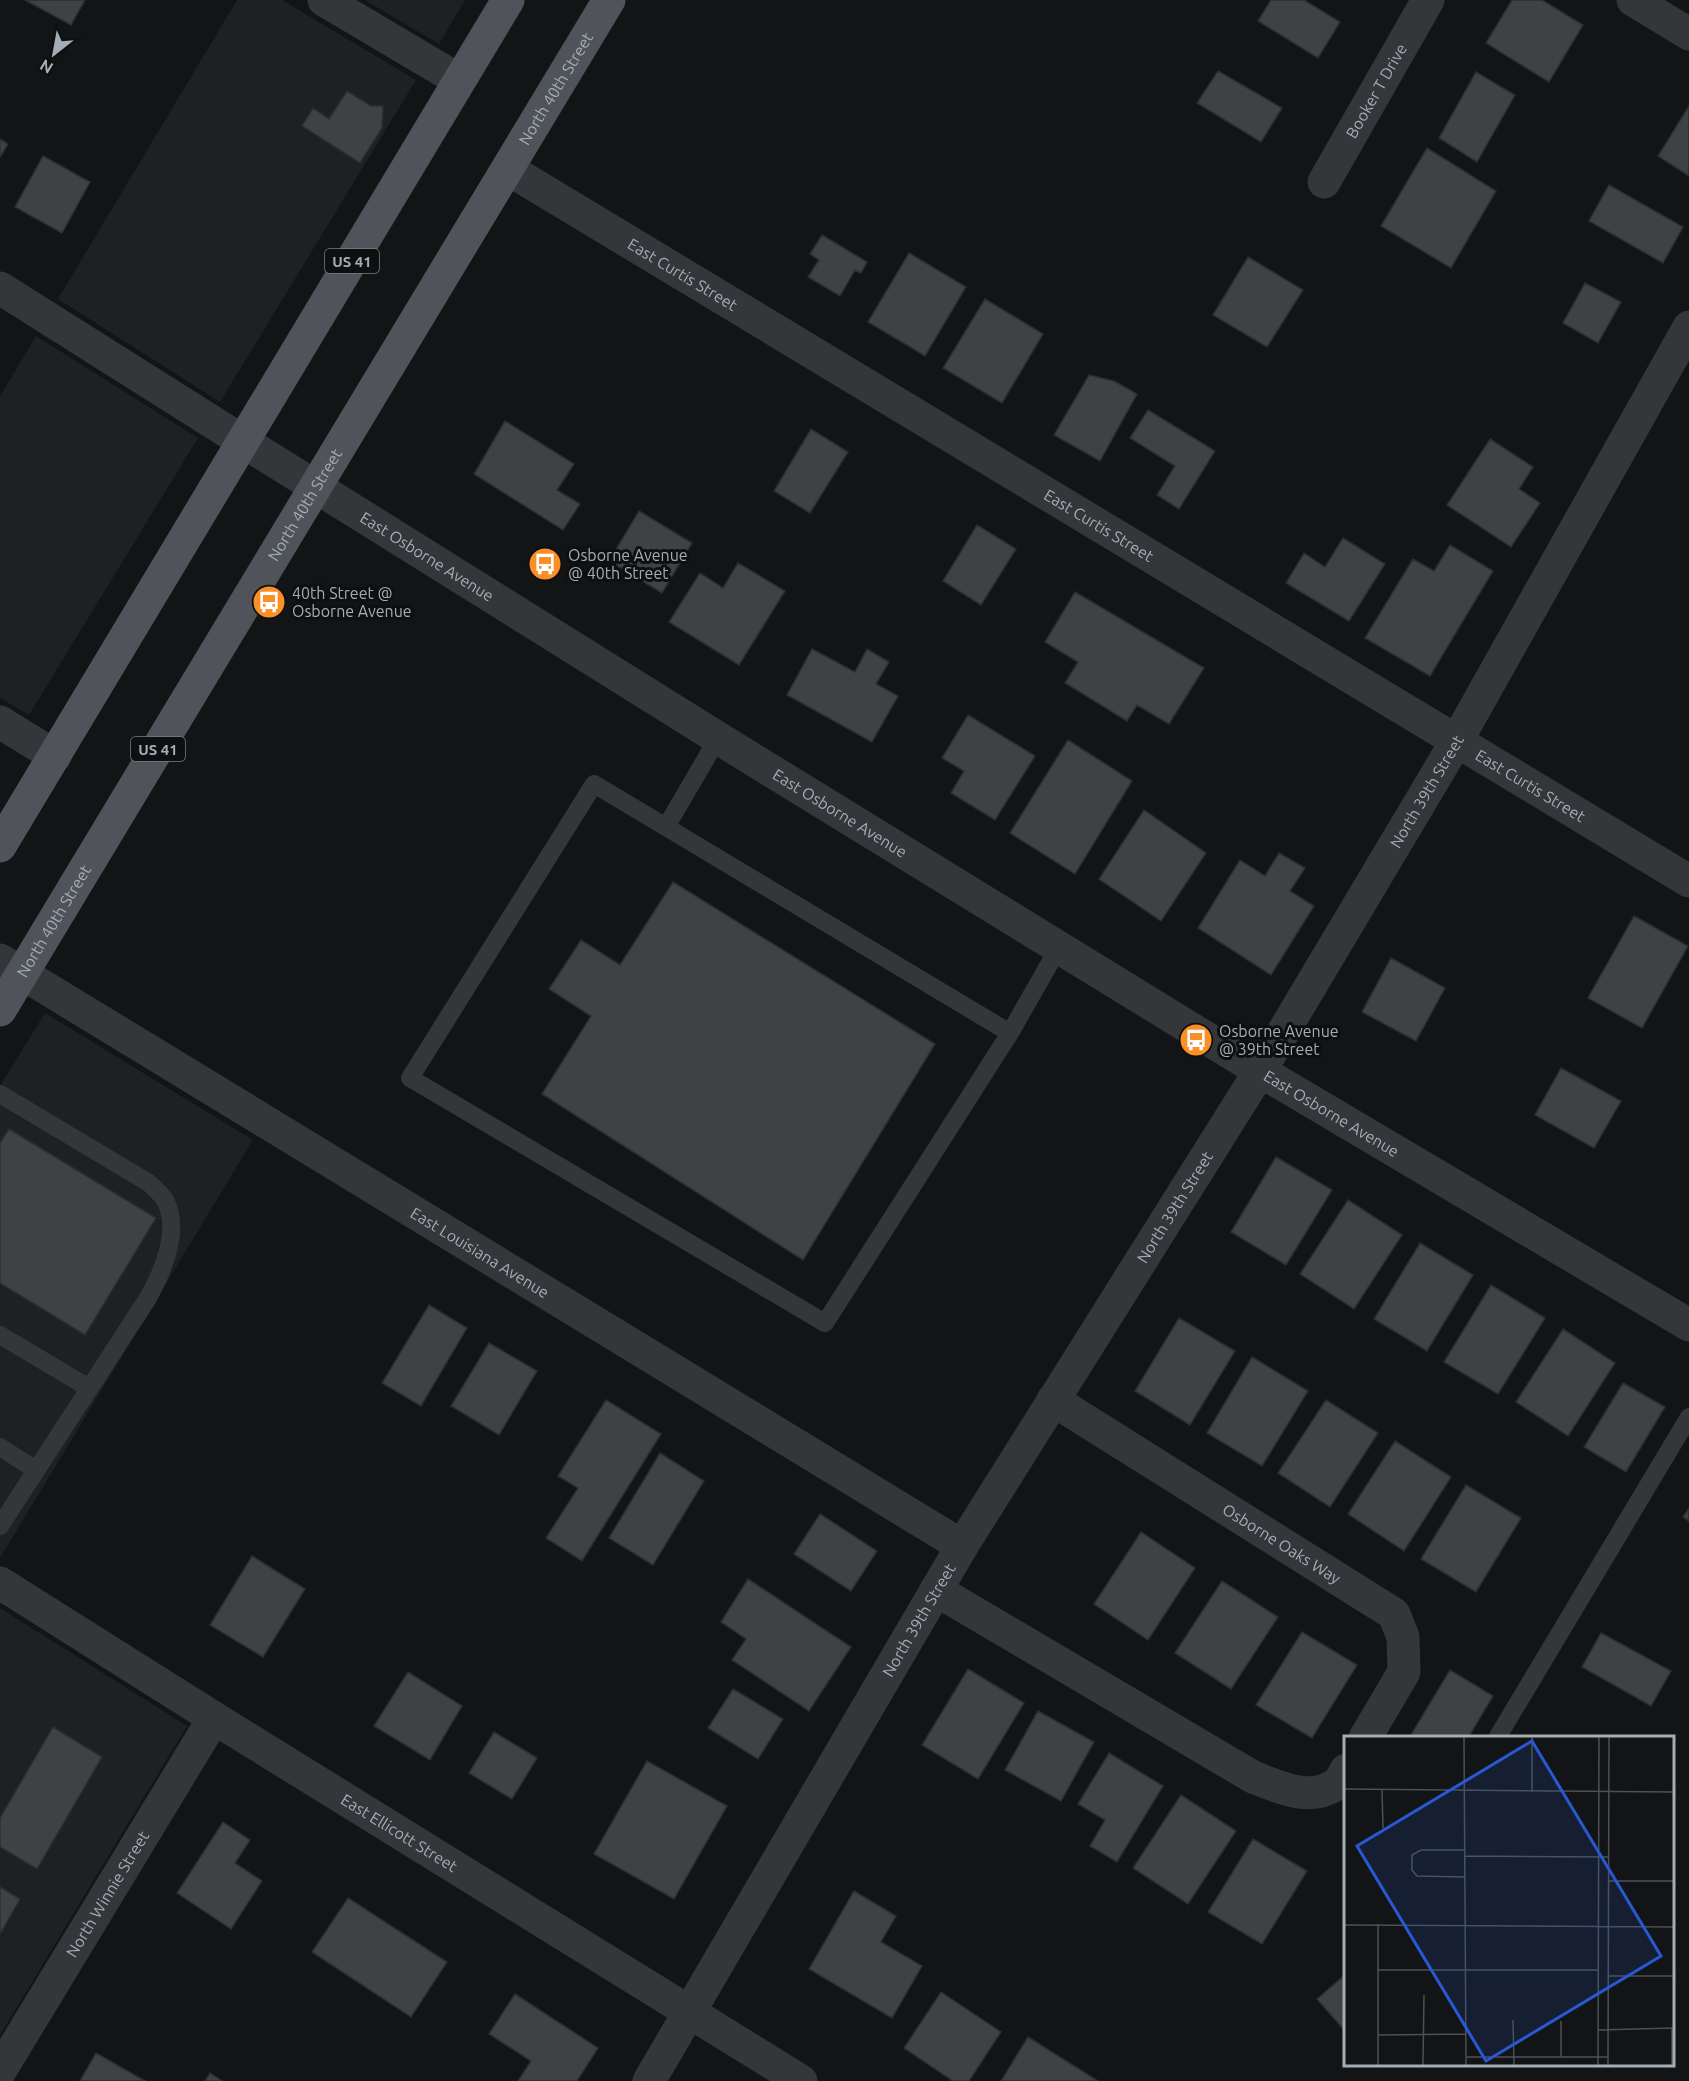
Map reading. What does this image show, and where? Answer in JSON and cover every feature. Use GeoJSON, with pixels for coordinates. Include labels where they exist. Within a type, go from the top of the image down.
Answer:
{"type":"FeatureCollection","features":[{"type":"Feature","properties":{"kind":"main road","name":"US 41"},"geometry":{"type":"LineString","coordinates":[[0,846],[508,0]]}},
{"type":"Feature","properties":{"kind":"main road","name":"North 40th Street"},"geometry":{"type":"LineString","coordinates":[[0,1010],[11,967],[315,487],[609,0]]}},
{"type":"Feature","properties":{"kind":"street"},"geometry":{"type":"LineString","coordinates":[[324,0],[459,80]]}},
{"type":"Feature","properties":{"kind":"street","name":"Booker T Drive"},"geometry":{"type":"LineString","coordinates":[[1324,182],[1428,0]]}},
{"type":"Feature","properties":{"kind":"street"},"geometry":{"type":"LineString","coordinates":[[1634,0],[1689,34]]}},
{"type":"Feature","properties":{"kind":"street","name":"East Curtis Street"},"geometry":{"type":"LineString","coordinates":[[508,169],[1689,882]]}},
{"type":"Feature","properties":{"kind":"street","name":"East Osborne Avenue"},"geometry":{"type":"LineString","coordinates":[[0,288],[718,738],[1260,1071],[1689,1325]]}},
{"type":"Feature","properties":{"kind":"street","name":"North 39th Street"},"geometry":{"type":"LineString","coordinates":[[649,2081],[962,1546],[1260,1071],[1456,742],[1689,327]]}},
{"type":"Feature","properties":{"kind":"street"},"geometry":{"type":"LineString","coordinates":[[0,722],[56,756]]}},
{"type":"Feature","properties":{"kind":"street","name":"East Louisiana Avenue"},"geometry":{"type":"LineString","coordinates":[[11,967],[962,1546]]}},
{"type":"Feature","properties":{"kind":"street","name":"Osborne Oaks Way"},"geometry":{"type":"LineString","coordinates":[[1053,1400],[1394,1614],[1403,1637],[1404,1672],[1366,1736]]}},
{"type":"Feature","properties":{"kind":"street","name":"East Ellicott Street"},"geometry":{"type":"LineString","coordinates":[[0,1583],[801,2081]]}},
{"type":"Feature","properties":{"kind":"street"},"geometry":{"type":"LineString","coordinates":[[936,1590],[1253,1777],[1292,1792],[1316,1792],[1336,1785],[1344,1773]]}},
{"type":"Feature","properties":{"kind":"street","name":"North Winnie Street"},"geometry":{"type":"LineString","coordinates":[[0,2071],[214,1718]]}},
{"type":"Feature","properties":{"kind":"lane"},"geometry":{"type":"LineString","coordinates":[[666,827],[718,738]]}},
{"type":"Feature","properties":{"kind":"lane"},"geometry":{"type":"LineString","coordinates":[[1010,1033],[594,784],[410,1078],[825,1323],[1010,1033],[1059,947]]}},
{"type":"Feature","properties":{"kind":"lane"},"geometry":{"type":"LineString","coordinates":[[0,1094],[149,1183],[164,1197],[170,1211],[171,1228],[167,1255],[148,1298],[0,1526]]}},
{"type":"Feature","properties":{"kind":"lane"},"geometry":{"type":"LineString","coordinates":[[0,1335],[90,1388]]}},
{"type":"Feature","properties":{"kind":"lane"},"geometry":{"type":"LineString","coordinates":[[1498,1736],[1689,1417]]}},
{"type":"Feature","properties":{"kind":"lane"},"geometry":{"type":"LineString","coordinates":[[0,1447],[36,1470]]}},
{"type":"Feature","properties":{"kind":"shaded area"},"geometry":{"type":"Polygon","coordinates":[[[237,0],[282,0],[416,80],[220,402],[58,299],[237,0]]]}},
{"type":"Feature","properties":{"kind":"shaded area"},"geometry":{"type":"Polygon","coordinates":[[[365,0],[465,0],[439,44],[365,0]]]}},
{"type":"Feature","properties":{"kind":"shaded area"},"geometry":{"type":"Polygon","coordinates":[[[36,336],[198,438],[29,715],[0,698],[0,396],[36,336]]]}},
{"type":"Feature","properties":{"kind":"shaded area"},"geometry":{"type":"Polygon","coordinates":[[[45,1013],[253,1140],[0,1558],[0,1086],[45,1013]]]}},
{"type":"Feature","properties":{"kind":"shaded area"},"geometry":{"type":"Polygon","coordinates":[[[0,1608],[187,1726],[0,2035],[0,1608]]]}},
{"type":"Feature","properties":{"kind":"building"},"geometry":{"type":"Polygon","coordinates":[[[25,0],[85,0],[71,25],[25,0]]]}},
{"type":"Feature","properties":{"kind":"building"},"geometry":{"type":"Polygon","coordinates":[[[1271,0],[1304,0],[1340,22],[1318,58],[1258,21],[1271,0]]]}},
{"type":"Feature","properties":{"kind":"building"},"geometry":{"type":"Polygon","coordinates":[[[1512,0],[1542,0],[1583,25],[1549,82],[1486,43],[1512,0]]]}},
{"type":"Feature","properties":{"kind":"building"},"geometry":{"type":"Polygon","coordinates":[[[1218,71],[1282,108],[1261,142],[1197,103],[1218,71]]]}},
{"type":"Feature","properties":{"kind":"building"},"geometry":{"type":"Polygon","coordinates":[[[1476,72],[1515,95],[1477,162],[1439,138],[1476,72]]]}},
{"type":"Feature","properties":{"kind":"building"},"geometry":{"type":"Polygon","coordinates":[[[347,91],[371,106],[383,106],[382,128],[360,163],[302,126],[313,108],[329,119],[347,91]]]}},
{"type":"Feature","properties":{"kind":"building"},"geometry":{"type":"Polygon","coordinates":[[[1689,106],[1689,176],[1658,156],[1689,106]]]}},
{"type":"Feature","properties":{"kind":"building"},"geometry":{"type":"Polygon","coordinates":[[[0,139],[8,144],[0,157],[0,139]]]}},
{"type":"Feature","properties":{"kind":"building"},"geometry":{"type":"Polygon","coordinates":[[[1427,148],[1496,191],[1451,268],[1381,226],[1427,148]]]}},
{"type":"Feature","properties":{"kind":"building"},"geometry":{"type":"Polygon","coordinates":[[[43,156],[90,182],[62,233],[15,207],[43,156]]]}},
{"type":"Feature","properties":{"kind":"building"},"geometry":{"type":"Polygon","coordinates":[[[1609,185],[1683,227],[1663,263],[1589,221],[1609,185]]]}},
{"type":"Feature","properties":{"kind":"building"},"geometry":{"type":"Polygon","coordinates":[[[822,235],[867,262],[861,273],[855,270],[840,296],[808,277],[819,260],[810,254],[822,235]]]}},
{"type":"Feature","properties":{"kind":"building"},"geometry":{"type":"Polygon","coordinates":[[[909,253],[966,287],[925,356],[868,322],[909,253]]]}},
{"type":"Feature","properties":{"kind":"building"},"geometry":{"type":"Polygon","coordinates":[[[1248,257],[1303,290],[1267,347],[1213,315],[1248,257]]]}},
{"type":"Feature","properties":{"kind":"building"},"geometry":{"type":"Polygon","coordinates":[[[1585,283],[1621,302],[1598,343],[1563,323],[1585,283]]]}},
{"type":"Feature","properties":{"kind":"building"},"geometry":{"type":"Polygon","coordinates":[[[985,299],[1043,334],[1002,403],[943,368],[985,299]]]}},
{"type":"Feature","properties":{"kind":"building"},"geometry":{"type":"Polygon","coordinates":[[[1089,375],[1114,381],[1137,394],[1100,461],[1054,435],[1089,375]]]}},
{"type":"Feature","properties":{"kind":"building"},"geometry":{"type":"Polygon","coordinates":[[[1148,410],[1215,451],[1179,509],[1157,495],[1175,466],[1130,438],[1148,410]]]}},
{"type":"Feature","properties":{"kind":"building"},"geometry":{"type":"Polygon","coordinates":[[[505,421],[574,464],[557,490],[580,504],[563,530],[474,474],[505,421]]]}},
{"type":"Feature","properties":{"kind":"building"},"geometry":{"type":"Polygon","coordinates":[[[811,429],[848,452],[810,513],[774,491],[811,429]]]}},
{"type":"Feature","properties":{"kind":"building"},"geometry":{"type":"Polygon","coordinates":[[[1490,439],[1533,467],[1519,489],[1540,503],[1511,547],[1447,505],[1490,439]]]}},
{"type":"Feature","properties":{"kind":"building"},"geometry":{"type":"Polygon","coordinates":[[[639,511],[692,543],[662,593],[609,561],[639,511]]]}},
{"type":"Feature","properties":{"kind":"building"},"geometry":{"type":"Polygon","coordinates":[[[977,525],[1016,549],[981,605],[943,581],[977,525]]]}},
{"type":"Feature","properties":{"kind":"building"},"geometry":{"type":"Polygon","coordinates":[[[1343,538],[1385,564],[1349,621],[1286,583],[1304,553],[1325,567],[1343,538]]]}},
{"type":"Feature","properties":{"kind":"building"},"geometry":{"type":"Polygon","coordinates":[[[1450,545],[1493,571],[1430,676],[1365,638],[1413,559],[1434,571],[1450,545]]]}},
{"type":"Feature","properties":{"kind":"building"},"geometry":{"type":"Polygon","coordinates":[[[738,563],[785,591],[739,665],[669,622],[700,573],[723,588],[738,563]]]}},
{"type":"Feature","properties":{"kind":"building"},"geometry":{"type":"Polygon","coordinates":[[[1075,592],[1204,668],[1169,724],[1137,705],[1127,721],[1065,683],[1078,662],[1045,642],[1075,592]]]}},
{"type":"Feature","properties":{"kind":"building"},"geometry":{"type":"Polygon","coordinates":[[[812,649],[855,672],[867,649],[889,662],[876,684],[898,696],[872,742],[787,695],[812,649]]]}},
{"type":"Feature","properties":{"kind":"building"},"geometry":{"type":"Polygon","coordinates":[[[968,715],[1035,756],[995,820],[951,793],[964,771],[942,758],[968,715]]]}},
{"type":"Feature","properties":{"kind":"building"},"geometry":{"type":"Polygon","coordinates":[[[1068,740],[1132,781],[1075,874],[1010,833],[1068,740]]]}},
{"type":"Feature","properties":{"kind":"building"},"geometry":{"type":"Polygon","coordinates":[[[1144,810],[1206,853],[1161,921],[1099,879],[1144,810]]]}},
{"type":"Feature","properties":{"kind":"building"},"geometry":{"type":"Polygon","coordinates":[[[1279,853],[1305,868],[1290,891],[1314,906],[1271,975],[1198,928],[1240,860],[1265,876],[1279,853]]]}},
{"type":"Feature","properties":{"kind":"building"},"geometry":{"type":"Polygon","coordinates":[[[673,882],[935,1044],[803,1260],[542,1094],[591,1016],[549,989],[581,940],[620,965],[673,882]]]}},
{"type":"Feature","properties":{"kind":"building"},"geometry":{"type":"Polygon","coordinates":[[[1634,916],[1688,946],[1642,1028],[1588,998],[1634,916]]]}},
{"type":"Feature","properties":{"kind":"building"},"geometry":{"type":"Polygon","coordinates":[[[1391,958],[1445,988],[1416,1041],[1362,1012],[1391,958]]]}},
{"type":"Feature","properties":{"kind":"building"},"geometry":{"type":"Polygon","coordinates":[[[1561,1068],[1621,1101],[1594,1148],[1535,1115],[1561,1068]]]}},
{"type":"Feature","properties":{"kind":"building"},"geometry":{"type":"Polygon","coordinates":[[[9,1129],[156,1218],[85,1335],[0,1283],[0,1143],[9,1129]]]}},
{"type":"Feature","properties":{"kind":"building"},"geometry":{"type":"Polygon","coordinates":[[[1276,1157],[1332,1190],[1286,1265],[1231,1232],[1276,1157]]]}},
{"type":"Feature","properties":{"kind":"building"},"geometry":{"type":"Polygon","coordinates":[[[1348,1200],[1402,1235],[1354,1309],[1300,1274],[1348,1200]]]}},
{"type":"Feature","properties":{"kind":"building"},"geometry":{"type":"Polygon","coordinates":[[[1420,1243],[1473,1275],[1427,1351],[1374,1319],[1420,1243]]]}},
{"type":"Feature","properties":{"kind":"building"},"geometry":{"type":"Polygon","coordinates":[[[1491,1285],[1545,1318],[1498,1394],[1444,1362],[1491,1285]]]}},
{"type":"Feature","properties":{"kind":"building"},"geometry":{"type":"Polygon","coordinates":[[[429,1305],[467,1328],[421,1406],[382,1383],[429,1305]]]}},
{"type":"Feature","properties":{"kind":"building"},"geometry":{"type":"Polygon","coordinates":[[[1179,1318],[1235,1351],[1190,1425],[1135,1391],[1179,1318]]]}},
{"type":"Feature","properties":{"kind":"building"},"geometry":{"type":"Polygon","coordinates":[[[1563,1329],[1615,1363],[1568,1436],[1516,1402],[1563,1329]]]}},
{"type":"Feature","properties":{"kind":"building"},"geometry":{"type":"Polygon","coordinates":[[[489,1343],[537,1371],[499,1435],[451,1406],[489,1343]]]}},
{"type":"Feature","properties":{"kind":"building"},"geometry":{"type":"Polygon","coordinates":[[[1252,1357],[1308,1391],[1262,1466],[1207,1433],[1252,1357]]]}},
{"type":"Feature","properties":{"kind":"building"},"geometry":{"type":"Polygon","coordinates":[[[1623,1383],[1665,1407],[1626,1472],[1584,1447],[1623,1383]]]}},
{"type":"Feature","properties":{"kind":"building"},"geometry":{"type":"Polygon","coordinates":[[[606,1400],[661,1434],[582,1561],[546,1538],[578,1488],[558,1476],[606,1400]]]}},
{"type":"Feature","properties":{"kind":"building"},"geometry":{"type":"Polygon","coordinates":[[[1326,1400],[1378,1433],[1330,1507],[1278,1473],[1326,1400]]]}},
{"type":"Feature","properties":{"kind":"building"},"geometry":{"type":"Polygon","coordinates":[[[1395,1441],[1451,1477],[1404,1551],[1348,1514],[1395,1441]]]}},
{"type":"Feature","properties":{"kind":"building"},"geometry":{"type":"Polygon","coordinates":[[[660,1453],[704,1481],[653,1565],[609,1538],[660,1453]]]}},
{"type":"Feature","properties":{"kind":"building"},"geometry":{"type":"Polygon","coordinates":[[[1466,1485],[1521,1518],[1476,1592],[1421,1559],[1466,1485]]]}},
{"type":"Feature","properties":{"kind":"building"},"geometry":{"type":"Polygon","coordinates":[[[1689,1508],[1689,1521],[1683,1517],[1689,1508]]]}},
{"type":"Feature","properties":{"kind":"building"},"geometry":{"type":"Polygon","coordinates":[[[820,1514],[877,1551],[851,1591],[794,1554],[820,1514]]]}},
{"type":"Feature","properties":{"kind":"building"},"geometry":{"type":"Polygon","coordinates":[[[1141,1532],[1195,1568],[1148,1640],[1094,1604],[1141,1532]]]}},
{"type":"Feature","properties":{"kind":"building"},"geometry":{"type":"Polygon","coordinates":[[[252,1556],[305,1589],[263,1657],[210,1625],[252,1556]]]}},
{"type":"Feature","properties":{"kind":"building"},"geometry":{"type":"Polygon","coordinates":[[[748,1579],[851,1647],[809,1711],[732,1660],[746,1639],[721,1622],[748,1579]]]}},
{"type":"Feature","properties":{"kind":"building"},"geometry":{"type":"Polygon","coordinates":[[[1222,1581],[1278,1617],[1231,1689],[1175,1653],[1222,1581]]]}},
{"type":"Feature","properties":{"kind":"building"},"geometry":{"type":"Polygon","coordinates":[[[1302,1632],[1357,1665],[1312,1738],[1256,1705],[1302,1632]]]}},
{"type":"Feature","properties":{"kind":"building"},"geometry":{"type":"Polygon","coordinates":[[[1601,1633],[1671,1671],[1651,1706],[1582,1667],[1601,1633]]]}},
{"type":"Feature","properties":{"kind":"building"},"geometry":{"type":"Polygon","coordinates":[[[968,1669],[1024,1703],[978,1779],[922,1745],[968,1669]]]}},
{"type":"Feature","properties":{"kind":"building"},"geometry":{"type":"Polygon","coordinates":[[[1450,1670],[1493,1696],[1469,1736],[1410,1736],[1450,1670]]]}},
{"type":"Feature","properties":{"kind":"building"},"geometry":{"type":"Polygon","coordinates":[[[408,1672],[462,1706],[430,1760],[374,1726],[408,1672]]]}},
{"type":"Feature","properties":{"kind":"building"},"geometry":{"type":"Polygon","coordinates":[[[733,1689],[783,1719],[758,1759],[708,1728],[733,1689]]]}},
{"type":"Feature","properties":{"kind":"building"},"geometry":{"type":"Polygon","coordinates":[[[1038,1711],[1094,1742],[1061,1801],[1005,1770],[1038,1711]]]}},
{"type":"Feature","properties":{"kind":"building"},"geometry":{"type":"Polygon","coordinates":[[[53,1727],[102,1757],[37,1869],[0,1847],[0,1818],[53,1727]]]}},
{"type":"Feature","properties":{"kind":"building"},"geometry":{"type":"Polygon","coordinates":[[[494,1732],[537,1758],[512,1799],[469,1773],[494,1732]]]}},
{"type":"Feature","properties":{"kind":"building"},"geometry":{"type":"Polygon","coordinates":[[[1109,1753],[1163,1786],[1117,1862],[1090,1846],[1105,1820],[1078,1804],[1109,1753]]]}},
{"type":"Feature","properties":{"kind":"building"},"geometry":{"type":"Polygon","coordinates":[[[647,1761],[727,1806],[674,1899],[594,1854],[647,1761]]]}},
{"type":"Feature","properties":{"kind":"building"},"geometry":{"type":"Polygon","coordinates":[[[1181,1795],[1236,1831],[1188,1904],[1133,1868],[1181,1795]]]}},
{"type":"Feature","properties":{"kind":"building"},"geometry":{"type":"Polygon","coordinates":[[[223,1822],[250,1840],[235,1863],[262,1881],[231,1929],[177,1893],[223,1822]]]}},
{"type":"Feature","properties":{"kind":"building"},"geometry":{"type":"Polygon","coordinates":[[[1253,1839],[1307,1871],[1262,1944],[1208,1912],[1253,1839]]]}},
{"type":"Feature","properties":{"kind":"building"},"geometry":{"type":"Polygon","coordinates":[[[0,1887],[20,1899],[0,1934],[0,1887]]]}},
{"type":"Feature","properties":{"kind":"building"},"geometry":{"type":"Polygon","coordinates":[[[854,1891],[896,1916],[881,1942],[922,1966],[892,2018],[809,1969],[854,1891]]]}},
{"type":"Feature","properties":{"kind":"building"},"geometry":{"type":"Polygon","coordinates":[[[348,1898],[447,1962],[411,2017],[312,1952],[348,1898]]]}},
{"type":"Feature","properties":{"kind":"building"},"geometry":{"type":"Polygon","coordinates":[[[1344,1976],[1344,2030],[1317,1999],[1344,1976]]]}},
{"type":"Feature","properties":{"kind":"building"},"geometry":{"type":"Polygon","coordinates":[[[941,1992],[1001,2032],[969,2081],[953,2081],[904,2048],[941,1992]]]}},
{"type":"Feature","properties":{"kind":"building"},"geometry":{"type":"Polygon","coordinates":[[[515,1994],[598,2048],[577,2081],[518,2081],[531,2061],[489,2034],[515,1994]]]}},
{"type":"Feature","properties":{"kind":"building"},"geometry":{"type":"Polygon","coordinates":[[[1028,2037],[1098,2081],[1001,2081],[1028,2037]]]}},
{"type":"Feature","properties":{"kind":"building"},"geometry":{"type":"Polygon","coordinates":[[[96,2053],[145,2081],[80,2081],[96,2053]]]}},
{"type":"Feature","properties":{"kind":"building"},"geometry":{"type":"Polygon","coordinates":[[[210,2073],[222,2081],[205,2081],[210,2073]]]}},
{"type":"Feature","properties":{"kind":"place","name":"Osborne Avenue @ 40th Street"},"geometry":{"type":"Point","coordinates":[545,564]}},
{"type":"Feature","properties":{"kind":"place","name":"40th Street @ Osborne Avenue"},"geometry":{"type":"Point","coordinates":[269,602]}},
{"type":"Feature","properties":{"kind":"place","name":"Osborne Avenue @ 39th Street"},"geometry":{"type":"Point","coordinates":[1196,1040]}}]}
